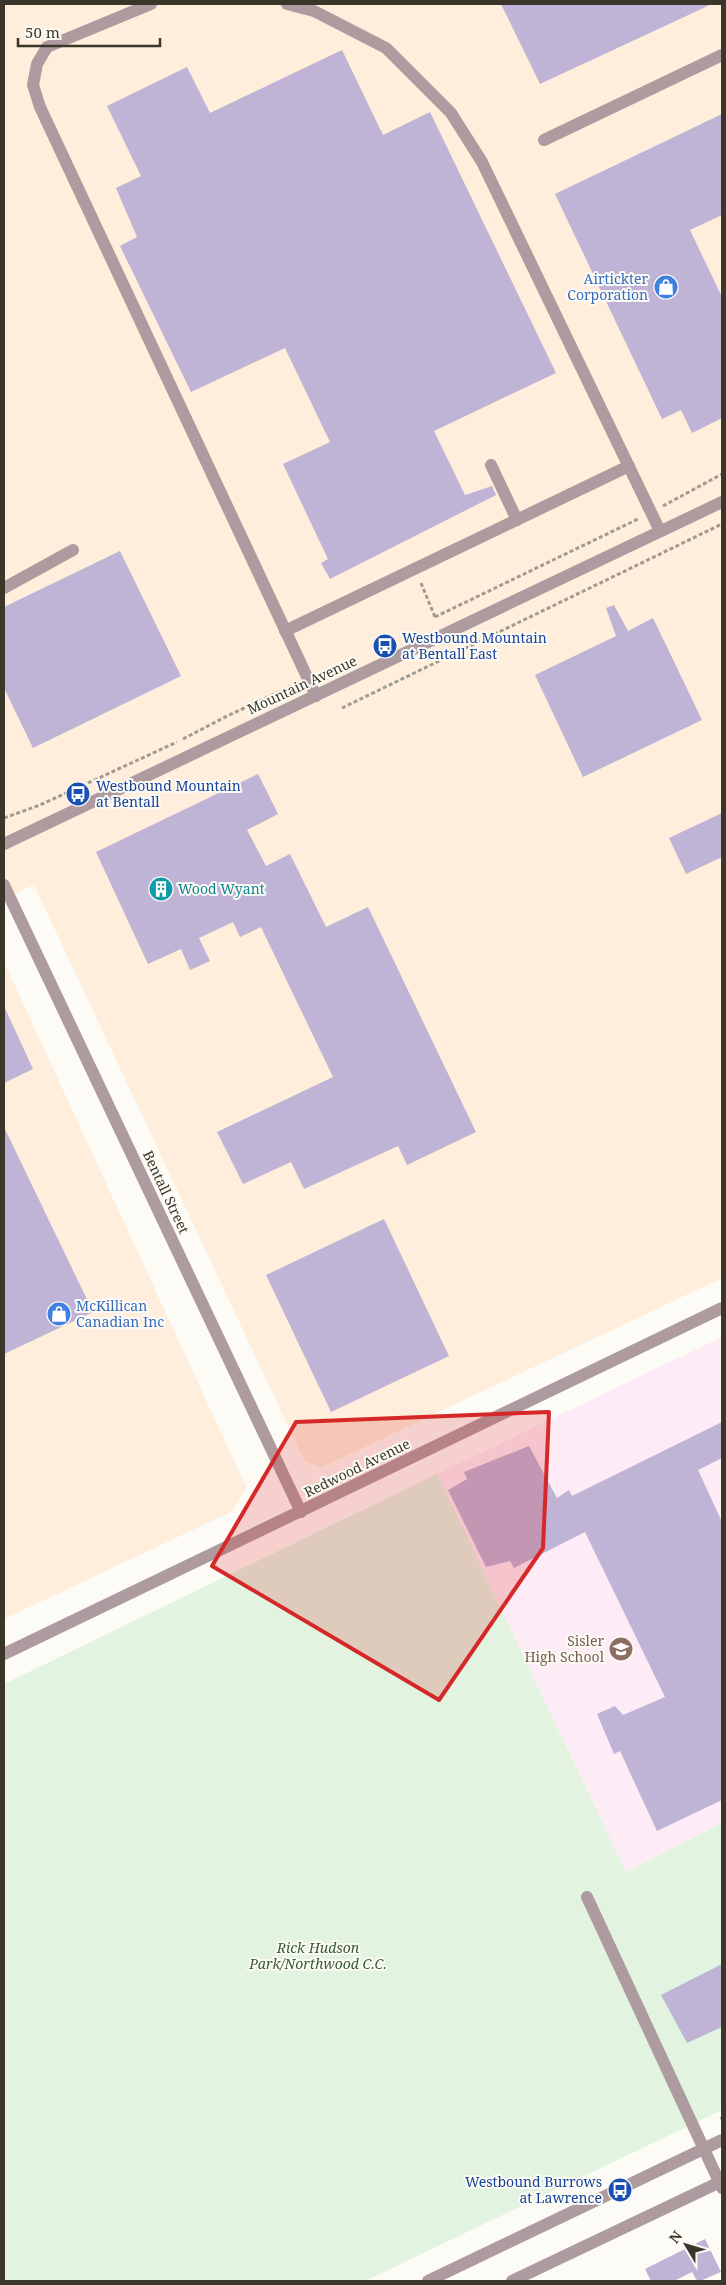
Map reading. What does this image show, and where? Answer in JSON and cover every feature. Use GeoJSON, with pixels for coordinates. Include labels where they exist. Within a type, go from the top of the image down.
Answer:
{"type":"FeatureCollection","features":[{"type":"Feature","properties":{"kind":"street"},"geometry":{"type":"LineString","coordinates":[[151,4],[47,46],[36,64],[33,85],[40,107],[316,696]]}},
{"type":"Feature","properties":{"kind":"street"},"geometry":{"type":"LineString","coordinates":[[287,4],[314,11],[386,48],[451,113],[482,162],[660,531]]}},
{"type":"Feature","properties":{"kind":"street"},"geometry":{"type":"LineString","coordinates":[[544,140],[722,55]]}},
{"type":"Feature","properties":{"kind":"street"},"geometry":{"type":"LineString","coordinates":[[491,466],[517,520]]}},
{"type":"Feature","properties":{"kind":"street"},"geometry":{"type":"LineString","coordinates":[[285,631],[629,466]]}},
{"type":"Feature","properties":{"kind":"street","name":"Mountain Avenue"},"geometry":{"type":"LineString","coordinates":[[4,844],[722,502]]}},
{"type":"Feature","properties":{"kind":"street"},"geometry":{"type":"LineString","coordinates":[[4,588],[73,550]]}},
{"type":"Feature","properties":{"kind":"street","name":"Bentall Street"},"geometry":{"type":"LineString","coordinates":[[4,885],[302,1512]]}},
{"type":"Feature","properties":{"kind":"street","name":"Redwood Avenue"},"geometry":{"type":"LineString","coordinates":[[4,1654],[722,1308]]}},
{"type":"Feature","properties":{"kind":"street"},"geometry":{"type":"LineString","coordinates":[[512,2281],[721,2184],[587,1898]]}},
{"type":"Feature","properties":{"kind":"street"},"geometry":{"type":"LineString","coordinates":[[428,2281],[722,2140]]}},
{"type":"Feature","properties":{"kind":"path"},"geometry":{"type":"LineString","coordinates":[[435,616],[651,512],[722,474]]}},
{"type":"Feature","properties":{"kind":"path"},"geometry":{"type":"LineString","coordinates":[[342,708],[722,524]]}},
{"type":"Feature","properties":{"kind":"path"},"geometry":{"type":"LineString","coordinates":[[414,569],[435,616],[440,637]]}},
{"type":"Feature","properties":{"kind":"path"},"geometry":{"type":"LineString","coordinates":[[4,818],[40,805],[182,740],[226,716],[278,694],[307,677]]}},
{"type":"Feature","properties":{"kind":"highlighted area"},"geometry":{"type":"Polygon","coordinates":[[[549,1412],[543,1548],[439,1700],[212,1566],[296,1422],[549,1412]]]}},
{"type":"Feature","properties":{"kind":"shaded area"},"geometry":{"type":"Polygon","coordinates":[[[4,4],[722,4],[722,1278],[320,1468],[304,1460],[34,885],[4,899],[4,4]]]}},
{"type":"Feature","properties":{"kind":"shaded area"},"geometry":{"type":"Polygon","coordinates":[[[4,962],[246,1487],[233,1511],[4,1619],[4,962]]]}},
{"type":"Feature","properties":{"kind":"shaded area","name":"Sisler High School"},"geometry":{"type":"Polygon","coordinates":[[[722,1337],[722,1823],[626,1872],[437,1474],[722,1337]]]}},
{"type":"Feature","properties":{"kind":"green space","name":"Rick Hudson Park/Northwood C.C."},"geometry":{"type":"Polygon","coordinates":[[[437,1474],[626,1872],[722,1823],[722,2110],[365,2281],[4,2281],[4,1684],[437,1474]]]}},
{"type":"Feature","properties":{"kind":"building"},"geometry":{"type":"Polygon","coordinates":[[[501,4],[712,4],[540,84],[501,4]]]}},
{"type":"Feature","properties":{"kind":"building"},"geometry":{"type":"Polygon","coordinates":[[[342,50],[383,135],[430,112],[556,373],[434,431],[465,495],[492,486],[496,495],[330,579],[321,563],[328,559],[283,464],[330,442],[285,348],[191,392],[120,246],[137,237],[116,188],[141,176],[107,106],[187,67],[210,113],[342,50]]]}},
{"type":"Feature","properties":{"kind":"building"},"geometry":{"type":"Polygon","coordinates":[[[722,114],[722,215],[690,230],[722,297],[722,418],[692,433],[681,410],[662,419],[555,194],[722,114]]]}},
{"type":"Feature","properties":{"kind":"building"},"geometry":{"type":"Polygon","coordinates":[[[120,551],[181,676],[33,748],[4,688],[4,607],[120,551]]]}},
{"type":"Feature","properties":{"kind":"building"},"geometry":{"type":"Polygon","coordinates":[[[614,605],[628,631],[653,618],[702,720],[583,777],[535,675],[616,636],[606,608],[614,605]]]}},
{"type":"Feature","properties":{"kind":"building"},"geometry":{"type":"Polygon","coordinates":[[[258,774],[278,814],[247,830],[266,866],[290,854],[326,927],[368,907],[476,1132],[407,1165],[398,1146],[304,1189],[291,1162],[243,1184],[217,1132],[333,1077],[261,927],[240,937],[233,922],[199,938],[210,961],[190,970],[181,949],[148,964],[96,852],[258,774]]]}},
{"type":"Feature","properties":{"kind":"building"},"geometry":{"type":"Polygon","coordinates":[[[722,813],[722,857],[686,874],[669,838],[722,813]]]}},
{"type":"Feature","properties":{"kind":"building"},"geometry":{"type":"Polygon","coordinates":[[[4,1006],[33,1069],[4,1083],[4,1006]]]}},
{"type":"Feature","properties":{"kind":"building"},"geometry":{"type":"Polygon","coordinates":[[[4,1127],[93,1312],[4,1354],[4,1127]]]}},
{"type":"Feature","properties":{"kind":"building"},"geometry":{"type":"Polygon","coordinates":[[[384,1219],[449,1356],[331,1412],[266,1275],[384,1219]]]}},
{"type":"Feature","properties":{"kind":"building"},"geometry":{"type":"Polygon","coordinates":[[[722,1422],[722,1458],[698,1470],[722,1522],[722,1800],[657,1831],[620,1751],[614,1754],[597,1714],[615,1706],[623,1715],[665,1697],[585,1532],[514,1568],[510,1561],[486,1567],[448,1490],[467,1479],[464,1472],[529,1446],[557,1498],[569,1490],[572,1496],[722,1422]]]}},
{"type":"Feature","properties":{"kind":"building"},"geometry":{"type":"Polygon","coordinates":[[[722,1964],[722,2027],[687,2043],[661,1995],[722,1964]]]}},
{"type":"Feature","properties":{"kind":"building"},"geometry":{"type":"Polygon","coordinates":[[[705,2239],[721,2272],[700,2281],[697,2281],[692,2272],[674,2281],[651,2281],[645,2269],[705,2239]]]}},
{"type":"Feature","properties":{"kind":"place","name":"Airtickter Corporation"},"geometry":{"type":"Point","coordinates":[666,287]}},
{"type":"Feature","properties":{"kind":"place","name":"Westbound Mountain at Bentall East"},"geometry":{"type":"Point","coordinates":[385,646]}},
{"type":"Feature","properties":{"kind":"place","name":"Westbound Mountain at Bentall"},"geometry":{"type":"Point","coordinates":[78,794]}},
{"type":"Feature","properties":{"kind":"place","name":"Wood Wyant"},"geometry":{"type":"Point","coordinates":[161,889]}},
{"type":"Feature","properties":{"kind":"place","name":"McKillican Canadian Inc"},"geometry":{"type":"Point","coordinates":[59,1314]}},
{"type":"Feature","properties":{"kind":"place","name":"Sisler High School"},"geometry":{"type":"Point","coordinates":[621,1649]}},
{"type":"Feature","properties":{"kind":"place","name":"Westbound Burrows at Lawrence"},"geometry":{"type":"Point","coordinates":[620,2190]}}]}
